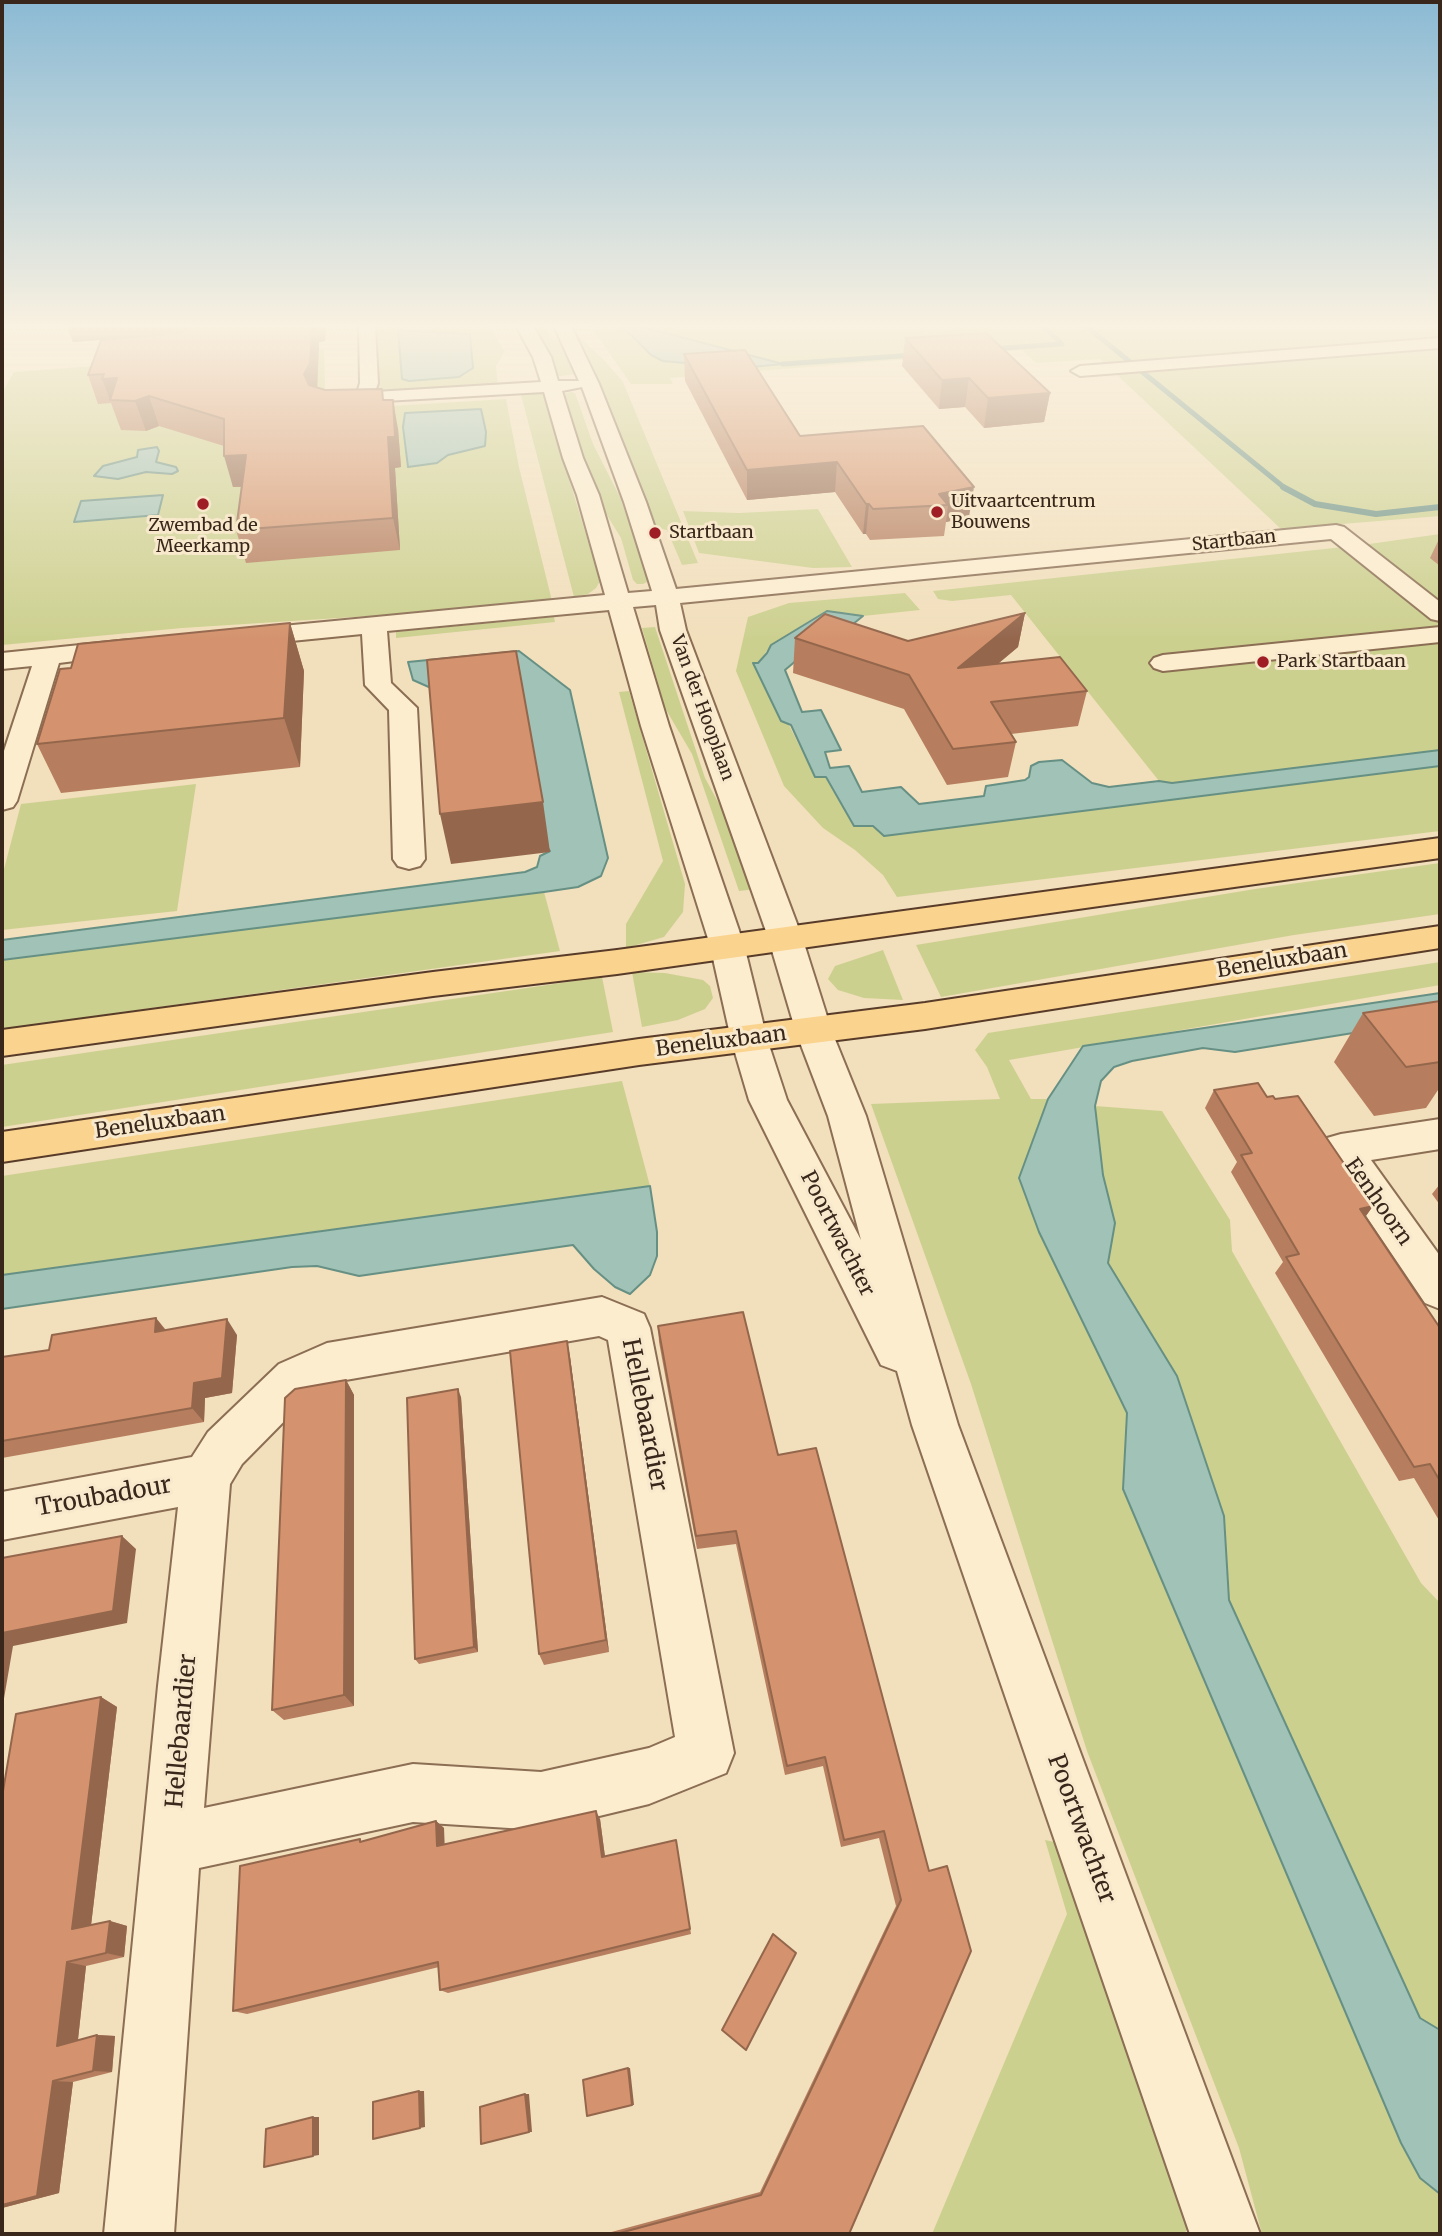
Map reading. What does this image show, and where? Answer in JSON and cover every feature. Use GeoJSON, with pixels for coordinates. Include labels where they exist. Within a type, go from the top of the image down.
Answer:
{"type":"FeatureCollection","features":[{"type":"Feature","properties":{"kind":"main road"},"geometry":{"type":"LineString","coordinates":[[2,1043],[433,984],[617,962],[1440,848]]}},
{"type":"Feature","properties":{"kind":"main road","name":"Beneluxbaan"},"geometry":{"type":"LineString","coordinates":[[2,1147],[639,1052],[814,1032],[1440,937]]}},
{"type":"Feature","properties":{"kind":"street"},"geometry":{"type":"LineString","coordinates":[[565,430],[620,601],[655,726],[727,945],[748,1039]]}},
{"type":"Feature","properties":{"kind":"street","name":"Van der Hooplaan"},"geometry":{"type":"LineString","coordinates":[[608,430],[666,596],[673,630],[785,937],[814,1032]]}},
{"type":"Feature","properties":{"kind":"street","name":"Startbaan"},"geometry":{"type":"LineString","coordinates":[[211,640],[1336,532],[1440,614]]}},
{"type":"Feature","properties":{"kind":"street"},"geometry":{"type":"LineString","coordinates":[[374,625],[378,685],[402,708],[409,859]]}},
{"type":"Feature","properties":{"kind":"street"},"geometry":{"type":"LineString","coordinates":[[1163,663],[1440,634]]}},
{"type":"Feature","properties":{"kind":"street"},"geometry":{"type":"LineString","coordinates":[[2,661],[157,646]]}},
{"type":"Feature","properties":{"kind":"street"},"geometry":{"type":"LineString","coordinates":[[2,801],[48,656]]}},
{"type":"Feature","properties":{"kind":"street","name":"Poortwachter"},"geometry":{"type":"LineString","coordinates":[[814,1032],[847,1116],[935,1425],[1225,2234]]}},
{"type":"Feature","properties":{"kind":"street","name":"Poortwachter"},"geometry":{"type":"LineString","coordinates":[[748,1039],[768,1100],[935,1425]]}},
{"type":"Feature","properties":{"kind":"street","name":"Eenhoorn"},"geometry":{"type":"LineString","coordinates":[[1440,1134],[1340,1149],[1440,1290]]}},
{"type":"Feature","properties":{"kind":"street","name":"Hellebaardier"},"geometry":{"type":"LineString","coordinates":[[139,2234],[173,1844],[206,1478],[225,1448],[295,1380],[327,1363],[602,1317],[628,1328],[706,1753],[649,1776],[541,1801],[413,1793],[173,1844]]}},
{"type":"Feature","properties":{"kind":"street","name":"Troubadour"},"geometry":{"type":"LineString","coordinates":[[2,1516],[206,1478]]}},
{"type":"Feature","properties":{"kind":"green space","name":"Zwembad de Meerkamp"},"geometry":{"type":"Polygon","coordinates":[[[2,430],[512,430],[552,601],[433,612],[182,628],[2,645],[2,430]]]}},
{"type":"Feature","properties":{"kind":"green space"},"geometry":{"type":"Polygon","coordinates":[[[530,430],[554,430],[600,581],[588,594],[574,597],[530,430]]]}},
{"type":"Feature","properties":{"kind":"green space"},"geometry":{"type":"Polygon","coordinates":[[[575,430],[588,430],[620,497],[649,581],[637,584],[633,580],[621,538],[597,499],[575,430]]]}},
{"type":"Feature","properties":{"kind":"green space"},"geometry":{"type":"Polygon","coordinates":[[[614,430],[643,430],[698,563],[682,565],[667,530],[651,527],[614,430]]]}},
{"type":"Feature","properties":{"kind":"green space"},"geometry":{"type":"Polygon","coordinates":[[[1176,430],[1440,430],[1440,516],[1281,529],[1176,430]]]}},
{"type":"Feature","properties":{"kind":"green space"},"geometry":{"type":"Polygon","coordinates":[[[818,509],[852,567],[813,568],[699,553],[683,511],[739,513],[818,509]]]}},
{"type":"Feature","properties":{"kind":"green space","name":"Park Startbaan"},"geometry":{"type":"Polygon","coordinates":[[[1440,534],[1440,750],[1172,783],[1159,781],[1011,595],[952,601],[938,599],[933,591],[1362,545],[1440,534]]]}},
{"type":"Feature","properties":{"kind":"green space"},"geometry":{"type":"Polygon","coordinates":[[[905,593],[920,610],[863,616],[827,611],[771,645],[758,663],[815,777],[825,777],[854,826],[1165,799],[1440,766],[1440,831],[897,897],[883,875],[855,850],[823,828],[784,786],[736,671],[748,617],[789,603],[905,593]]]}},
{"type":"Feature","properties":{"kind":"green space"},"geometry":{"type":"Polygon","coordinates":[[[554,617],[555,622],[396,638],[396,632],[554,617]]]}},
{"type":"Feature","properties":{"kind":"green space"},"geometry":{"type":"Polygon","coordinates":[[[655,627],[705,778],[730,824],[756,889],[739,891],[692,754],[665,708],[642,628],[655,627]]]}},
{"type":"Feature","properties":{"kind":"green space"},"geometry":{"type":"Polygon","coordinates":[[[629,691],[685,884],[683,912],[664,937],[626,948],[626,924],[663,861],[619,692],[629,691]]]}},
{"type":"Feature","properties":{"kind":"green space"},"geometry":{"type":"Polygon","coordinates":[[[196,784],[177,911],[2,930],[2,877],[21,804],[196,784]]]}},
{"type":"Feature","properties":{"kind":"green space"},"geometry":{"type":"Polygon","coordinates":[[[1440,863],[1440,914],[1294,935],[941,997],[916,945],[1255,889],[1440,863]]]}},
{"type":"Feature","properties":{"kind":"green space"},"geometry":{"type":"Polygon","coordinates":[[[544,892],[560,951],[2,1029],[2,960],[544,892]]]}},
{"type":"Feature","properties":{"kind":"green space"},"geometry":{"type":"Polygon","coordinates":[[[883,950],[903,1000],[864,998],[838,990],[828,979],[835,966],[883,950]]]}},
{"type":"Feature","properties":{"kind":"green space"},"geometry":{"type":"Polygon","coordinates":[[[1440,962],[1440,985],[1009,1060],[1031,1099],[1048,1099],[1019,1178],[1039,1232],[1127,1413],[1123,1489],[1420,2178],[1440,2194],[1440,2234],[1262,2234],[1239,2148],[1087,1751],[971,1384],[871,1104],[1000,1099],[987,1067],[975,1050],[988,1033],[1440,962]]]}},
{"type":"Feature","properties":{"kind":"green space"},"geometry":{"type":"Polygon","coordinates":[[[632,972],[665,973],[703,980],[710,986],[713,998],[705,1009],[678,1020],[642,1027],[632,972]]]}},
{"type":"Feature","properties":{"kind":"green space"},"geometry":{"type":"Polygon","coordinates":[[[602,977],[613,1032],[2,1127],[2,1065],[602,977]]]}},
{"type":"Feature","properties":{"kind":"green space"},"geometry":{"type":"Polygon","coordinates":[[[622,1081],[650,1186],[2,1275],[2,1176],[622,1081]]]}},
{"type":"Feature","properties":{"kind":"green space"},"geometry":{"type":"Polygon","coordinates":[[[1095,1106],[1162,1111],[1230,1220],[1232,1251],[1421,1583],[1440,1603],[1440,2030],[1420,2018],[1229,1600],[1224,1516],[1177,1376],[1108,1263],[1115,1223],[1103,1175],[1095,1106]]]}},
{"type":"Feature","properties":{"kind":"green space"},"geometry":{"type":"Polygon","coordinates":[[[1045,1840],[1059,1843],[1189,2226],[1184,2234],[932,2234],[1067,1914],[1045,1840]]]}},
{"type":"Feature","properties":{"kind":"water"},"geometry":{"type":"Polygon","coordinates":[[[403,430],[486,430],[485,446],[448,455],[437,463],[408,467],[403,430]]]}},
{"type":"Feature","properties":{"kind":"water"},"geometry":{"type":"Polygon","coordinates":[[[157,447],[159,451],[156,462],[176,467],[178,471],[172,474],[146,472],[118,479],[94,476],[103,466],[137,457],[138,450],[157,447]]]}},
{"type":"Feature","properties":{"kind":"water"},"geometry":{"type":"Polygon","coordinates":[[[163,495],[158,515],[74,522],[81,501],[163,495]]]}},
{"type":"Feature","properties":{"kind":"water"},"geometry":{"type":"Polygon","coordinates":[[[827,611],[863,616],[827,645],[818,642],[785,670],[802,712],[821,710],[841,750],[825,752],[830,768],[849,766],[862,792],[901,787],[919,804],[984,796],[986,786],[1025,780],[1029,777],[1031,766],[1039,762],[1062,760],[1092,783],[1109,787],[1159,781],[1172,783],[1440,750],[1440,766],[884,836],[873,826],[854,826],[826,777],[815,777],[791,725],[781,721],[753,663],[758,663],[771,645],[827,611]]]}},
{"type":"Feature","properties":{"kind":"water"},"geometry":{"type":"Polygon","coordinates":[[[519,651],[570,690],[608,858],[601,876],[578,887],[544,892],[2,960],[2,940],[525,872],[537,867],[540,856],[550,851],[440,692],[413,680],[408,662],[519,651]]]}},
{"type":"Feature","properties":{"kind":"water"},"geometry":{"type":"Polygon","coordinates":[[[1440,993],[1440,1019],[1235,1052],[1203,1048],[1132,1061],[1114,1067],[1101,1081],[1095,1106],[1103,1175],[1115,1223],[1108,1263],[1177,1376],[1224,1516],[1229,1600],[1420,2018],[1440,2030],[1440,2194],[1420,2178],[1401,2143],[1123,1489],[1127,1413],[1039,1232],[1019,1178],[1048,1099],[1083,1046],[1440,993]]]}},
{"type":"Feature","properties":{"kind":"water"},"geometry":{"type":"Polygon","coordinates":[[[650,1186],[657,1232],[657,1256],[650,1275],[630,1294],[615,1287],[594,1269],[573,1245],[359,1276],[317,1266],[292,1267],[2,1309],[2,1275],[650,1186]]]}},
{"type":"Feature","properties":{"kind":"building"},"geometry":{"type":"Polygon","coordinates":[[[224,430],[395,430],[395,437],[388,437],[393,518],[236,530],[246,455],[224,456],[224,430]]]}},
{"type":"Feature","properties":{"kind":"building"},"geometry":{"type":"Polygon","coordinates":[[[725,430],[796,430],[800,436],[870,430],[927,430],[974,487],[939,494],[948,505],[873,509],[866,504],[837,462],[747,470],[725,430]]]}},
{"type":"Feature","properties":{"kind":"building"},"geometry":{"type":"Polygon","coordinates":[[[1025,613],[958,668],[1060,657],[1087,691],[991,702],[1016,742],[953,749],[909,675],[795,638],[825,614],[908,641],[1025,613]]]}},
{"type":"Feature","properties":{"kind":"building"},"geometry":{"type":"Polygon","coordinates":[[[290,623],[284,718],[37,744],[60,669],[71,668],[78,644],[290,623]]]}},
{"type":"Feature","properties":{"kind":"building"},"geometry":{"type":"Polygon","coordinates":[[[516,651],[543,802],[440,814],[427,660],[516,651]]]}},
{"type":"Feature","properties":{"kind":"building"},"geometry":{"type":"Polygon","coordinates":[[[1440,1001],[1440,1062],[1406,1067],[1363,1013],[1440,1001]]]}},
{"type":"Feature","properties":{"kind":"building"},"geometry":{"type":"Polygon","coordinates":[[[1258,1083],[1267,1097],[1273,1096],[1275,1099],[1298,1096],[1373,1206],[1360,1209],[1440,1328],[1440,1481],[1430,1464],[1414,1467],[1286,1257],[1299,1254],[1241,1155],[1252,1153],[1214,1090],[1258,1083]]]}},
{"type":"Feature","properties":{"kind":"building"},"geometry":{"type":"Polygon","coordinates":[[[743,1312],[778,1455],[816,1448],[929,1871],[947,1866],[971,1951],[849,2234],[616,2234],[761,2195],[901,1900],[884,1831],[844,1840],[825,1757],[787,1766],[736,1531],[696,1536],[658,1326],[743,1312]]]}},
{"type":"Feature","properties":{"kind":"building"},"geometry":{"type":"Polygon","coordinates":[[[156,1318],[155,1332],[227,1319],[222,1378],[194,1383],[192,1408],[2,1441],[2,1357],[49,1350],[52,1335],[156,1318]]]}},
{"type":"Feature","properties":{"kind":"building"},"geometry":{"type":"Polygon","coordinates":[[[567,1341],[606,1640],[539,1654],[510,1351],[567,1341]]]}},
{"type":"Feature","properties":{"kind":"building"},"geometry":{"type":"Polygon","coordinates":[[[346,1380],[344,1695],[272,1710],[285,1398],[295,1389],[346,1380]]]}},
{"type":"Feature","properties":{"kind":"building"},"geometry":{"type":"Polygon","coordinates":[[[458,1389],[474,1647],[415,1659],[407,1398],[458,1389]]]}},
{"type":"Feature","properties":{"kind":"building"},"geometry":{"type":"Polygon","coordinates":[[[122,1536],[113,1611],[2,1633],[2,1558],[122,1536]]]}},
{"type":"Feature","properties":{"kind":"building"},"geometry":{"type":"Polygon","coordinates":[[[101,1697],[72,1929],[110,1921],[106,1953],[67,1962],[57,2046],[97,2035],[93,2071],[53,2081],[37,2196],[2,2205],[2,1797],[16,1714],[101,1697]]]}},
{"type":"Feature","properties":{"kind":"building"},"geometry":{"type":"Polygon","coordinates":[[[596,1811],[602,1857],[676,1840],[690,1929],[440,1990],[438,1962],[233,2011],[240,1866],[360,1839],[360,1842],[436,1821],[437,1846],[596,1811]]]}},
{"type":"Feature","properties":{"kind":"building"},"geometry":{"type":"Polygon","coordinates":[[[773,1934],[796,1953],[746,2050],[722,2030],[773,1934]]]}},
{"type":"Feature","properties":{"kind":"building"},"geometry":{"type":"Polygon","coordinates":[[[628,2068],[632,2105],[587,2116],[583,2080],[628,2068]]]}},
{"type":"Feature","properties":{"kind":"building"},"geometry":{"type":"Polygon","coordinates":[[[419,2091],[420,2128],[373,2139],[373,2102],[419,2091]]]}},
{"type":"Feature","properties":{"kind":"building"},"geometry":{"type":"Polygon","coordinates":[[[525,2094],[529,2132],[481,2144],[480,2107],[525,2094]]]}},
{"type":"Feature","properties":{"kind":"building"},"geometry":{"type":"Polygon","coordinates":[[[313,2117],[313,2156],[264,2167],[266,2129],[313,2117]]]}},
{"type":"Feature","properties":{"kind":"waterway"},"geometry":{"type":"LineString","coordinates":[[1214,430],[1285,488]]}},
{"type":"Feature","properties":{"kind":"waterway"},"geometry":{"type":"LineString","coordinates":[[1285,488],[1315,504],[1376,514],[1440,507]]}},
{"type":"Feature","properties":{"kind":"place","name":"Zwembad de Meerkamp"},"geometry":{"type":"Point","coordinates":[203,504]}},
{"type":"Feature","properties":{"kind":"place","name":"Uitvaartcentrum Bouwens"},"geometry":{"type":"Point","coordinates":[937,512]}},
{"type":"Feature","properties":{"kind":"place","name":"Startbaan"},"geometry":{"type":"Point","coordinates":[655,533]}},
{"type":"Feature","properties":{"kind":"place","name":"Park Startbaan"},"geometry":{"type":"Point","coordinates":[1263,662]}}]}
